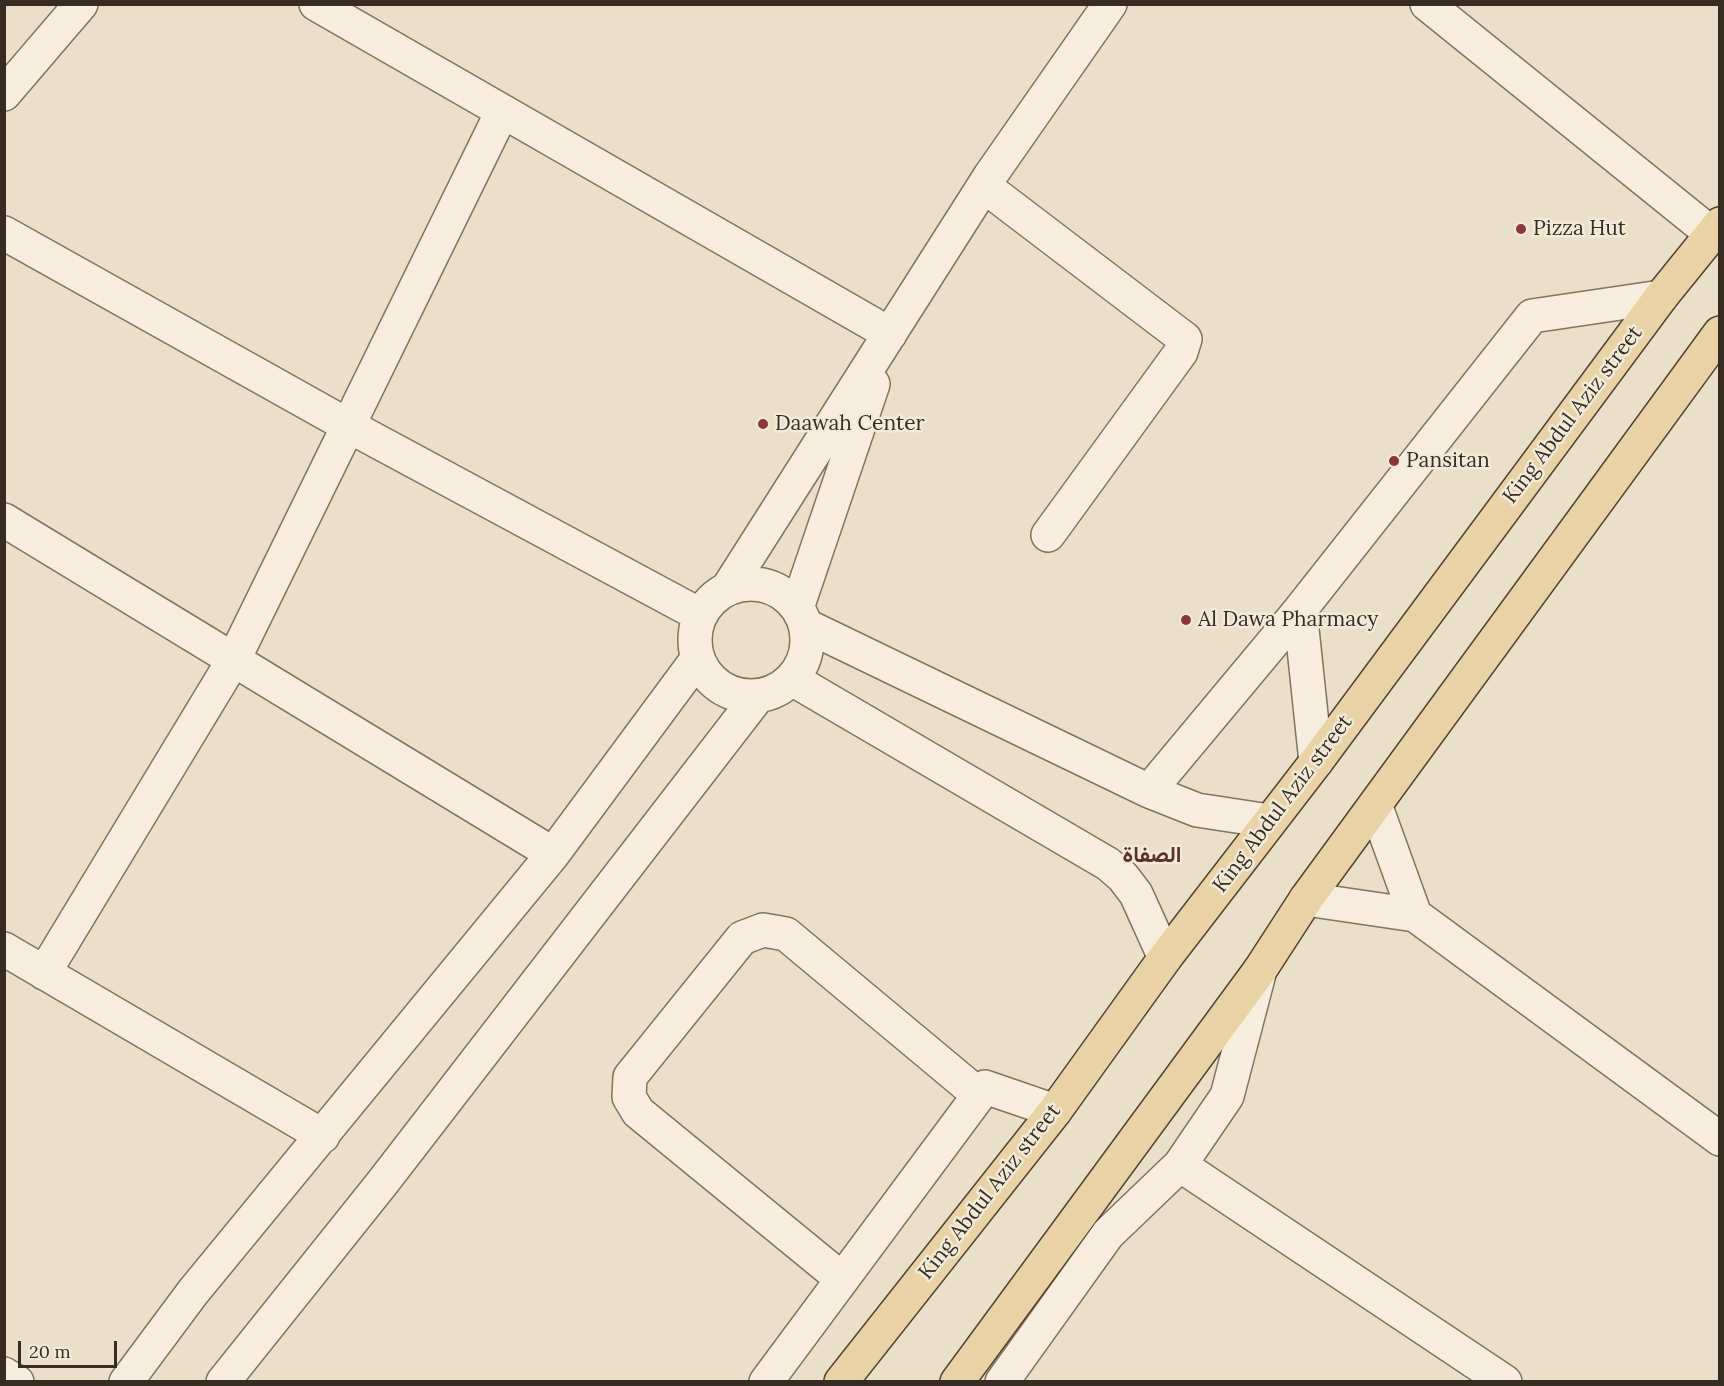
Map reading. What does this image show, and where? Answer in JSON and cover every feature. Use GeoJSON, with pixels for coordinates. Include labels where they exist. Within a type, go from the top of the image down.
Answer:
{"type":"FeatureCollection","features":[{"type":"Feature","properties":{"kind":"main road","name":"King Abdul Aziz street"},"geometry":{"type":"LineString","coordinates":[[841,1382],[1054,1111],[1661,297],[1716,229]]}},
{"type":"Feature","properties":{"kind":"main road"},"geometry":{"type":"LineString","coordinates":[[957,1382],[1260,970],[1306,899],[1376,807],[1719,333]]}},
{"type":"Feature","properties":{"kind":"street"},"geometry":{"type":"LineString","coordinates":[[4,94],[81,4]]}},
{"type":"Feature","properties":{"kind":"street"},"geometry":{"type":"LineString","coordinates":[[316,4],[890,334]]}},
{"type":"Feature","properties":{"kind":"street"},"geometry":{"type":"LineString","coordinates":[[890,334],[801,616],[807,644],[802,663],[792,679],[776,690],[758,696],[739,695],[721,688],[707,675],[698,658],[695,630],[700,615],[712,600],[728,588],[984,186],[1110,4]]}},
{"type":"Feature","properties":{"kind":"street"},"geometry":{"type":"LineString","coordinates":[[1427,4],[1716,229]]}},
{"type":"Feature","properties":{"kind":"street"},"geometry":{"type":"LineString","coordinates":[[44,973],[234,659],[502,112]]}},
{"type":"Feature","properties":{"kind":"street"},"geometry":{"type":"LineString","coordinates":[[984,186],[1185,339],[1181,352],[1048,536]]}},
{"type":"Feature","properties":{"kind":"street"},"geometry":{"type":"LineString","coordinates":[[4,233],[347,425],[700,615]]}},
{"type":"Feature","properties":{"kind":"street"},"geometry":{"type":"LineString","coordinates":[[1149,791],[1300,610],[1532,316],[1661,297]]}},
{"type":"Feature","properties":{"kind":"street"},"geometry":{"type":"LineString","coordinates":[[4,520],[553,854]]}},
{"type":"Feature","properties":{"kind":"street"},"geometry":{"type":"LineString","coordinates":[[728,588],[747,584],[766,586],[783,594],[801,616],[1149,791],[1197,810],[1269,821]]}},
{"type":"Feature","properties":{"kind":"street"},"geometry":{"type":"LineString","coordinates":[[1300,610],[1316,762]]}},
{"type":"Feature","properties":{"kind":"street"},"geometry":{"type":"LineString","coordinates":[[126,1382],[193,1292],[553,854],[698,658]]}},
{"type":"Feature","properties":{"kind":"street"},"geometry":{"type":"LineString","coordinates":[[792,679],[1108,864],[1123,877],[1136,894],[1166,958]]}},
{"type":"Feature","properties":{"kind":"street"},"geometry":{"type":"LineString","coordinates":[[223,1382],[382,1182],[758,696]]}},
{"type":"Feature","properties":{"kind":"street"},"geometry":{"type":"LineString","coordinates":[[1376,807],[1415,915]]}},
{"type":"Feature","properties":{"kind":"street"},"geometry":{"type":"LineString","coordinates":[[1306,899],[1415,915],[1719,1138]]}},
{"type":"Feature","properties":{"kind":"street"},"geometry":{"type":"LineString","coordinates":[[842,1279],[638,1112],[629,1097],[630,1077],[742,938],[763,930],[786,934],[979,1095]]}},
{"type":"Feature","properties":{"kind":"street"},"geometry":{"type":"LineString","coordinates":[[4,949],[323,1136]]}},
{"type":"Feature","properties":{"kind":"street"},"geometry":{"type":"LineString","coordinates":[[1002,1382],[1108,1234],[1180,1165],[1227,1096],[1260,970]]}},
{"type":"Feature","properties":{"kind":"street"},"geometry":{"type":"LineString","coordinates":[[766,1382],[985,1087],[1054,1111]]}},
{"type":"Feature","properties":{"kind":"street"},"geometry":{"type":"LineString","coordinates":[[1180,1165],[1505,1382]]}},
{"type":"Feature","properties":{"kind":"street"},"geometry":{"type":"LineString","coordinates":[[4,1374],[17,1382]]}},
{"type":"Feature","properties":{"kind":"place","name":"Pizza Hut"},"geometry":{"type":"Point","coordinates":[1521,229]}},
{"type":"Feature","properties":{"kind":"place","name":"Daawah Center"},"geometry":{"type":"Point","coordinates":[763,424]}},
{"type":"Feature","properties":{"kind":"place","name":"Pansitan"},"geometry":{"type":"Point","coordinates":[1394,461]}},
{"type":"Feature","properties":{"kind":"place","name":"Al Dawa Pharmacy"},"geometry":{"type":"Point","coordinates":[1186,620]}},
{"type":"Feature","properties":{"kind":"district","name":"الصفاة"},"geometry":{"type":"Point","coordinates":[1152,856]}}]}
